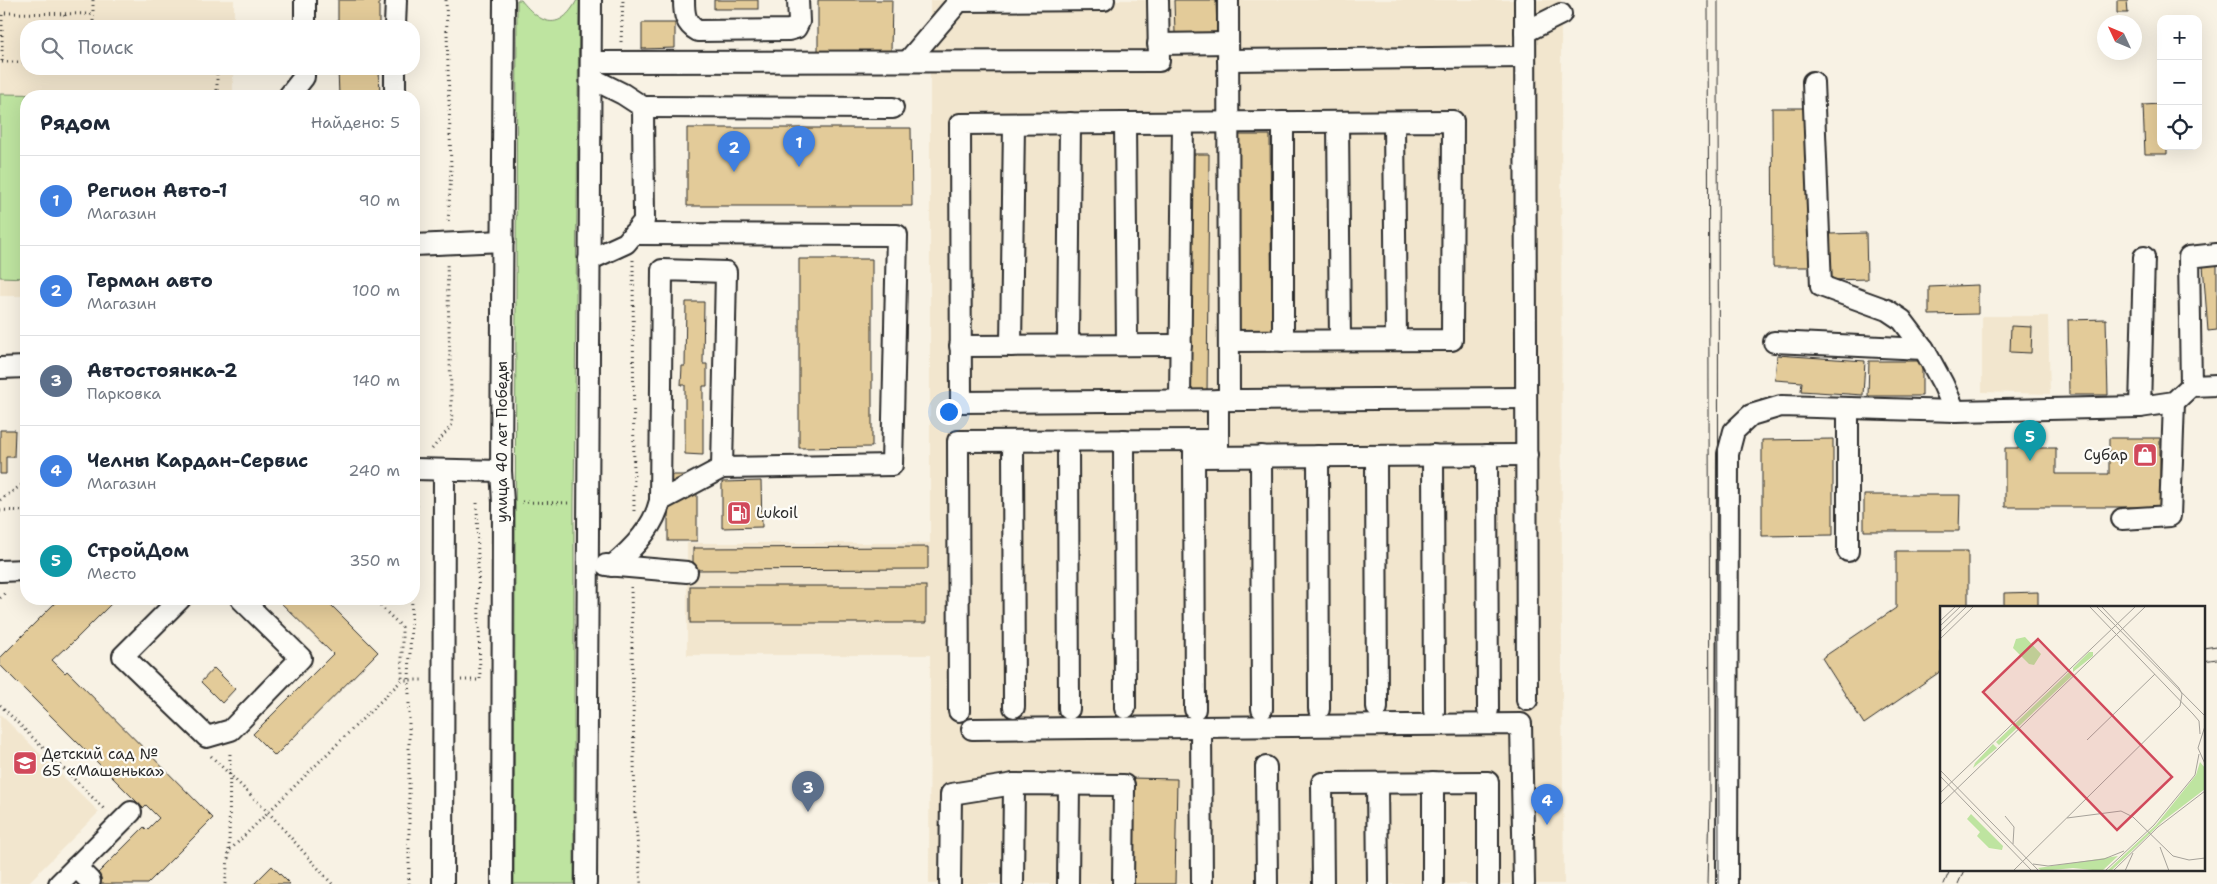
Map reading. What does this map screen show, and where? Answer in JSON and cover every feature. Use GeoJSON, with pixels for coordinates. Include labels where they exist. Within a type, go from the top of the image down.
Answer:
{"type":"FeatureCollection","features":[{"type":"Feature","properties":{"kind":"street"},"geometry":{"type":"LineString","coordinates":[[305,0],[305,20]]}},
{"type":"Feature","properties":{"kind":"street"},"geometry":{"type":"LineString","coordinates":[[396,0],[396,20]]}},
{"type":"Feature","properties":{"kind":"street","name":"улица 40 лет Победы"},"geometry":{"type":"LineString","coordinates":[[502,884],[503,502],[501,471],[504,0]]}},
{"type":"Feature","properties":{"kind":"street"},"geometry":{"type":"LineString","coordinates":[[586,884],[586,565],[591,0]]}},
{"type":"Feature","properties":{"kind":"street"},"geometry":{"type":"LineString","coordinates":[[684,0],[686,20],[691,27],[698,31],[789,30],[796,28],[799,22],[798,0]]}},
{"type":"Feature","properties":{"kind":"street"},"geometry":{"type":"LineString","coordinates":[[908,61],[960,0],[1104,0]]}},
{"type":"Feature","properties":{"kind":"street"},"geometry":{"type":"LineString","coordinates":[[591,70],[908,61],[1159,61],[1158,0]]}},
{"type":"Feature","properties":{"kind":"street"},"geometry":{"type":"LineString","coordinates":[[1218,448],[1229,341],[1228,0]]}},
{"type":"Feature","properties":{"kind":"street"},"geometry":{"type":"LineString","coordinates":[[1525,0],[1527,700]]}},
{"type":"Feature","properties":{"kind":"street"},"geometry":{"type":"LineString","coordinates":[[1525,32],[1561,14]]}},
{"type":"Feature","properties":{"kind":"street"},"geometry":{"type":"LineString","coordinates":[[1158,44],[1228,51],[1525,58]]}},
{"type":"Feature","properties":{"kind":"street"},"geometry":{"type":"LineString","coordinates":[[591,70],[642,107],[893,108]]}},
{"type":"Feature","properties":{"kind":"street"},"geometry":{"type":"LineString","coordinates":[[294,90],[304,75]]}},
{"type":"Feature","properties":{"kind":"street"},"geometry":{"type":"LineString","coordinates":[[395,75],[395,90]]}},
{"type":"Feature","properties":{"kind":"street"},"geometry":{"type":"LineString","coordinates":[[1813,82],[1821,286],[1888,310],[1902,320],[1924,349],[1955,411]]}},
{"type":"Feature","properties":{"kind":"street"},"geometry":{"type":"LineString","coordinates":[[589,260],[626,243],[644,221],[642,107]]}},
{"type":"Feature","properties":{"kind":"street"},"geometry":{"type":"LineString","coordinates":[[1229,341],[1452,340],[1453,121],[960,124],[961,402],[1526,398]]}},
{"type":"Feature","properties":{"kind":"street"},"geometry":{"type":"LineString","coordinates":[[1283,122],[1284,341]]}},
{"type":"Feature","properties":{"kind":"street"},"geometry":{"type":"LineString","coordinates":[[1338,122],[1340,340]]}},
{"type":"Feature","properties":{"kind":"street"},"geometry":{"type":"LineString","coordinates":[[1394,122],[1396,340]]}},
{"type":"Feature","properties":{"kind":"street"},"geometry":{"type":"LineString","coordinates":[[1068,345],[1070,123]]}},
{"type":"Feature","properties":{"kind":"street"},"geometry":{"type":"LineString","coordinates":[[1125,123],[1127,345]]}},
{"type":"Feature","properties":{"kind":"street"},"geometry":{"type":"LineString","coordinates":[[1180,400],[1183,123]]}},
{"type":"Feature","properties":{"kind":"street"},"geometry":{"type":"LineString","coordinates":[[1011,346],[1014,124]]}},
{"type":"Feature","properties":{"kind":"street"},"geometry":{"type":"LineString","coordinates":[[632,234],[897,235],[892,465],[722,468],[660,501]]}},
{"type":"Feature","properties":{"kind":"street"},"geometry":{"type":"LineString","coordinates":[[420,245],[503,241]]}},
{"type":"Feature","properties":{"kind":"street"},"geometry":{"type":"LineString","coordinates":[[2190,386],[2189,257],[2217,254]]}},
{"type":"Feature","properties":{"kind":"street"},"geometry":{"type":"LineString","coordinates":[[2140,407],[2144,257]]}},
{"type":"Feature","properties":{"kind":"street"},"geometry":{"type":"LineString","coordinates":[[621,566],[657,513],[660,501],[662,270],[726,272],[722,468]]}},
{"type":"Feature","properties":{"kind":"street"},"geometry":{"type":"LineString","coordinates":[[1774,342],[1924,349]]}},
{"type":"Feature","properties":{"kind":"street"},"geometry":{"type":"LineString","coordinates":[[960,346],[1181,345]]}},
{"type":"Feature","properties":{"kind":"street"},"geometry":{"type":"LineString","coordinates":[[0,368],[20,367]]}},
{"type":"Feature","properties":{"kind":"street"},"geometry":{"type":"LineString","coordinates":[[1727,884],[1728,454],[1734,431],[1751,416],[1781,406],[1955,411],[2140,407],[2174,402],[2190,386],[2217,385]]}},
{"type":"Feature","properties":{"kind":"street"},"geometry":{"type":"LineString","coordinates":[[2122,518],[2170,516],[2174,402]]}},
{"type":"Feature","properties":{"kind":"street"},"geometry":{"type":"LineString","coordinates":[[1848,408],[1848,551]]}},
{"type":"Feature","properties":{"kind":"street"},"geometry":{"type":"LineString","coordinates":[[959,711],[958,441],[1124,440],[1194,448],[1218,448],[1261,456],[1527,455]]}},
{"type":"Feature","properties":{"kind":"street"},"geometry":{"type":"LineString","coordinates":[[1124,440],[1125,708]]}},
{"type":"Feature","properties":{"kind":"street"},"geometry":{"type":"LineString","coordinates":[[1013,441],[1014,707]]}},
{"type":"Feature","properties":{"kind":"street"},"geometry":{"type":"LineString","coordinates":[[1068,441],[1069,709]]}},
{"type":"Feature","properties":{"kind":"street"},"geometry":{"type":"LineString","coordinates":[[1194,448],[1202,884]]}},
{"type":"Feature","properties":{"kind":"street"},"geometry":{"type":"LineString","coordinates":[[1433,455],[1434,711]]}},
{"type":"Feature","properties":{"kind":"street"},"geometry":{"type":"LineString","coordinates":[[1487,455],[1488,710]]}},
{"type":"Feature","properties":{"kind":"street"},"geometry":{"type":"LineString","coordinates":[[1261,456],[1262,708]]}},
{"type":"Feature","properties":{"kind":"street"},"geometry":{"type":"LineString","coordinates":[[1318,456],[1319,709]]}},
{"type":"Feature","properties":{"kind":"street"},"geometry":{"type":"LineString","coordinates":[[1376,456],[1377,708]]}},
{"type":"Feature","properties":{"kind":"street"},"geometry":{"type":"LineString","coordinates":[[420,469],[501,471]]}},
{"type":"Feature","properties":{"kind":"street"},"geometry":{"type":"LineString","coordinates":[[444,470],[444,884]]}},
{"type":"Feature","properties":{"kind":"street"},"geometry":{"type":"LineString","coordinates":[[586,565],[688,572]]}},
{"type":"Feature","properties":{"kind":"street"},"geometry":{"type":"LineString","coordinates":[[0,571],[20,570]]}},
{"type":"Feature","properties":{"kind":"street"},"geometry":{"type":"LineString","coordinates":[[174,605],[123,656],[207,737],[231,730],[301,658],[247,605]]}},
{"type":"Feature","properties":{"kind":"street"},"geometry":{"type":"LineString","coordinates":[[972,730],[1198,718],[1521,724],[1524,884]]}},
{"type":"Feature","properties":{"kind":"street"},"geometry":{"type":"LineString","coordinates":[[1266,768],[1267,884]]}},
{"type":"Feature","properties":{"kind":"street"},"geometry":{"type":"LineString","coordinates":[[1433,782],[1434,884]]}},
{"type":"Feature","properties":{"kind":"street"},"geometry":{"type":"LineString","coordinates":[[1323,884],[1322,784],[1433,782],[1488,782],[1488,884]]}},
{"type":"Feature","properties":{"kind":"street"},"geometry":{"type":"LineString","coordinates":[[1377,783],[1378,884]]}},
{"type":"Feature","properties":{"kind":"street"},"geometry":{"type":"LineString","coordinates":[[1013,884],[1014,784]]}},
{"type":"Feature","properties":{"kind":"street"},"geometry":{"type":"LineString","coordinates":[[950,884],[951,794],[1014,784],[1069,784],[1124,785],[1123,884]]}},
{"type":"Feature","properties":{"kind":"street"},"geometry":{"type":"LineString","coordinates":[[1068,884],[1069,784]]}},
{"type":"Feature","properties":{"kind":"street"},"geometry":{"type":"LineString","coordinates":[[60,884],[83,874],[125,818]]}},
{"type":"Feature","properties":{"kind":"path"},"geometry":{"type":"LineString","coordinates":[[93,0],[93,20]]}},
{"type":"Feature","properties":{"kind":"path"},"geometry":{"type":"LineString","coordinates":[[420,463],[452,425],[446,244],[451,167],[446,0]]}},
{"type":"Feature","properties":{"kind":"path"},"geometry":{"type":"LineString","coordinates":[[20,62],[1,61],[1,14],[93,14]]}},
{"type":"Feature","properties":{"kind":"path"},"geometry":{"type":"LineString","coordinates":[[65,15],[65,20]]}},
{"type":"Feature","properties":{"kind":"path"},"geometry":{"type":"LineString","coordinates":[[217,75],[217,90]]}},
{"type":"Feature","properties":{"kind":"path"},"geometry":{"type":"LineString","coordinates":[[632,234],[634,513]]}},
{"type":"Feature","properties":{"kind":"path"},"geometry":{"type":"LineString","coordinates":[[0,500],[20,486]]}},
{"type":"Feature","properties":{"kind":"path"},"geometry":{"type":"LineString","coordinates":[[402,680],[480,680],[477,502]]}},
{"type":"Feature","properties":{"kind":"path"},"geometry":{"type":"LineString","coordinates":[[514,502],[574,503]]}},
{"type":"Feature","properties":{"kind":"path"},"geometry":{"type":"LineString","coordinates":[[0,510],[20,511]]}},
{"type":"Feature","properties":{"kind":"path"},"geometry":{"type":"LineString","coordinates":[[621,566],[641,884]]}},
{"type":"Feature","properties":{"kind":"path"},"geometry":{"type":"LineString","coordinates":[[230,851],[402,680],[402,627],[380,605]]}},
{"type":"Feature","properties":{"kind":"path"},"geometry":{"type":"LineString","coordinates":[[409,884],[409,680],[412,605]]}},
{"type":"Feature","properties":{"kind":"path"},"geometry":{"type":"LineString","coordinates":[[0,705],[125,818]]}},
{"type":"Feature","properties":{"kind":"path"},"geometry":{"type":"LineString","coordinates":[[225,884],[230,851],[229,774],[231,730]]}},
{"type":"Feature","properties":{"kind":"path"},"geometry":{"type":"LineString","coordinates":[[207,737],[203,749],[269,813],[332,884]]}},
{"type":"Feature","properties":{"kind":"shaded area"},"geometry":{"type":"Polygon","coordinates":[[[0,0],[234,0],[234,20],[20,20],[20,75],[233,75],[233,90],[20,90],[20,296],[0,296],[0,0]]]}},
{"type":"Feature","properties":{"kind":"shaded area"},"geometry":{"type":"Polygon","coordinates":[[[930,0],[1561,0],[1564,884],[929,884],[930,655],[687,655],[687,543],[930,543],[930,0]]]}},
{"type":"Feature","properties":{"kind":"shaded area"},"geometry":{"type":"Polygon","coordinates":[[[1982,316],[2048,316],[2050,394],[1982,392],[1982,316]]]}},
{"type":"Feature","properties":{"kind":"shaded area","name":"Детский сад № 65 «Машенька»"},"geometry":{"type":"Polygon","coordinates":[[[0,714],[99,812],[27,884],[0,884],[0,714]]]}},
{"type":"Feature","properties":{"kind":"green space"},"geometry":{"type":"Polygon","coordinates":[[[517,0],[521,0],[536,15],[543,19],[557,21],[564,17],[579,0],[574,503],[574,884],[514,884],[517,0]]]}},
{"type":"Feature","properties":{"kind":"green space"},"geometry":{"type":"Polygon","coordinates":[[[0,94],[20,94],[20,278],[0,277],[0,94]]]}},
{"type":"Feature","properties":{"kind":"building"},"geometry":{"type":"Polygon","coordinates":[[[338,0],[379,0],[379,20],[338,20],[338,0]]]}},
{"type":"Feature","properties":{"kind":"building"},"geometry":{"type":"Polygon","coordinates":[[[714,0],[758,0],[758,9],[714,9],[714,0]]]}},
{"type":"Feature","properties":{"kind":"building"},"geometry":{"type":"Polygon","coordinates":[[[818,0],[892,0],[891,51],[818,51],[818,0]]]}},
{"type":"Feature","properties":{"kind":"building"},"geometry":{"type":"Polygon","coordinates":[[[1174,0],[1216,0],[1217,33],[1175,33],[1174,0]]]}},
{"type":"Feature","properties":{"kind":"building"},"geometry":{"type":"Polygon","coordinates":[[[2117,0],[2127,0],[2128,13],[2117,13],[2117,0]]]}},
{"type":"Feature","properties":{"kind":"building"},"geometry":{"type":"Polygon","coordinates":[[[642,23],[675,23],[675,48],[642,49],[642,23]]]}},
{"type":"Feature","properties":{"kind":"building"},"geometry":{"type":"Polygon","coordinates":[[[338,75],[379,75],[380,90],[339,90],[338,75]]]}},
{"type":"Feature","properties":{"kind":"building"},"geometry":{"type":"Polygon","coordinates":[[[2157,104],[2157,150],[2167,150],[2167,154],[2145,154],[2143,105],[2157,104]]]}},
{"type":"Feature","properties":{"kind":"building"},"geometry":{"type":"Polygon","coordinates":[[[1772,108],[1813,108],[1814,267],[1773,267],[1772,108]]]}},
{"type":"Feature","properties":{"kind":"building"},"geometry":{"type":"Polygon","coordinates":[[[687,128],[911,128],[912,206],[687,206],[687,128]]]}},
{"type":"Feature","properties":{"kind":"building"},"geometry":{"type":"Polygon","coordinates":[[[1233,135],[1270,135],[1272,334],[1234,334],[1233,135]]]}},
{"type":"Feature","properties":{"kind":"building"},"geometry":{"type":"Polygon","coordinates":[[[1188,154],[1209,154],[1207,397],[1187,397],[1188,154]]]}},
{"type":"Feature","properties":{"kind":"building"},"geometry":{"type":"Polygon","coordinates":[[[1866,233],[1867,279],[1831,280],[1830,234],[1866,233]]]}},
{"type":"Feature","properties":{"kind":"building"},"geometry":{"type":"Polygon","coordinates":[[[799,259],[872,259],[872,447],[799,448],[799,259]]]}},
{"type":"Feature","properties":{"kind":"building"},"geometry":{"type":"Polygon","coordinates":[[[2217,264],[2217,330],[2208,331],[2203,265],[2217,264]]]}},
{"type":"Feature","properties":{"kind":"building"},"geometry":{"type":"Polygon","coordinates":[[[1978,285],[1978,314],[1929,315],[1929,287],[1978,285]]]}},
{"type":"Feature","properties":{"kind":"building"},"geometry":{"type":"Polygon","coordinates":[[[686,302],[704,302],[703,364],[707,364],[707,386],[703,386],[703,455],[685,454],[685,385],[681,385],[682,366],[685,366],[686,302]]]}},
{"type":"Feature","properties":{"kind":"building"},"geometry":{"type":"Polygon","coordinates":[[[2106,319],[2108,395],[2069,395],[2068,320],[2106,319]]]}},
{"type":"Feature","properties":{"kind":"building"},"geometry":{"type":"Polygon","coordinates":[[[2011,326],[2032,327],[2031,353],[2010,352],[2011,326]]]}},
{"type":"Feature","properties":{"kind":"building"},"geometry":{"type":"Polygon","coordinates":[[[1777,355],[1865,361],[1863,395],[1801,391],[1802,382],[1775,380],[1777,355]]]}},
{"type":"Feature","properties":{"kind":"building"},"geometry":{"type":"Polygon","coordinates":[[[1869,361],[1922,361],[1922,396],[1868,396],[1869,361]]]}},
{"type":"Feature","properties":{"kind":"building"},"geometry":{"type":"Polygon","coordinates":[[[0,430],[15,430],[14,457],[6,457],[6,474],[0,474],[0,430]]]}},
{"type":"Feature","properties":{"kind":"building"},"geometry":{"type":"Polygon","coordinates":[[[2109,438],[2160,438],[2160,507],[2005,507],[2005,448],[2056,448],[2056,474],[2109,474],[2109,438]]]}},
{"type":"Feature","properties":{"kind":"building"},"geometry":{"type":"Polygon","coordinates":[[[1833,439],[1833,535],[1762,536],[1762,440],[1833,439]]]}},
{"type":"Feature","properties":{"kind":"building"},"geometry":{"type":"Polygon","coordinates":[[[668,475],[697,475],[697,541],[668,541],[668,475]]]}},
{"type":"Feature","properties":{"kind":"building"},"geometry":{"type":"Polygon","coordinates":[[[761,481],[762,527],[722,528],[722,482],[761,481]]]}},
{"type":"Feature","properties":{"kind":"building"},"geometry":{"type":"Polygon","coordinates":[[[1864,495],[1960,495],[1959,531],[1864,531],[1864,495]]]}},
{"type":"Feature","properties":{"kind":"building"},"geometry":{"type":"Polygon","coordinates":[[[928,547],[928,569],[693,570],[693,548],[928,547]]]}},
{"type":"Feature","properties":{"kind":"building"},"geometry":{"type":"Polygon","coordinates":[[[1896,551],[1968,551],[1968,606],[1940,606],[1940,672],[1864,724],[1822,658],[1896,608],[1896,551]]]}},
{"type":"Feature","properties":{"kind":"building"},"geometry":{"type":"Polygon","coordinates":[[[690,586],[926,586],[926,623],[690,623],[690,586]]]}},
{"type":"Feature","properties":{"kind":"building"},"geometry":{"type":"Polygon","coordinates":[[[2038,592],[2038,606],[2004,606],[2004,593],[2038,592]]]}},
{"type":"Feature","properties":{"kind":"building"},"geometry":{"type":"Polygon","coordinates":[[[53,605],[110,605],[65,650],[52,660],[65,673],[67,671],[213,818],[147,884],[87,884],[144,827],[147,830],[159,818],[146,805],[143,808],[0,665],[0,658],[53,605]]]}},
{"type":"Feature","properties":{"kind":"building"},"geometry":{"type":"Polygon","coordinates":[[[283,605],[331,605],[378,652],[275,756],[253,734],[333,654],[283,605]]]}},
{"type":"Feature","properties":{"kind":"building"},"geometry":{"type":"Polygon","coordinates":[[[214,668],[235,689],[222,703],[201,682],[214,668]]]}},
{"type":"Feature","properties":{"kind":"building"},"geometry":{"type":"Polygon","coordinates":[[[1131,778],[1177,779],[1175,884],[1129,884],[1131,778]]]}},
{"type":"Feature","properties":{"kind":"building"},"geometry":{"type":"Polygon","coordinates":[[[272,866],[290,884],[254,884],[272,866]]]}},
{"type":"Feature","properties":{"kind":"tram line"},"geometry":{"type":"LineString","coordinates":[[1708,0],[1710,801],[1708,884]]}},
{"type":"Feature","properties":{"kind":"tram line"},"geometry":{"type":"LineString","coordinates":[[1718,0],[1719,884]]}},
{"type":"Feature","properties":{"kind":"tram line"},"geometry":{"type":"LineString","coordinates":[[2204,648],[2217,646]]}},
{"type":"Feature","properties":{"kind":"tram line"},"geometry":{"type":"LineString","coordinates":[[2204,661],[2217,659]]}},
{"type":"Feature","properties":{"kind":"tram line"},"geometry":{"type":"LineString","coordinates":[[1944,884],[1949,872]]}},
{"type":"Feature","properties":{"kind":"tram line"},"geometry":{"type":"LineString","coordinates":[[1958,884],[1963,872]]}},
{"type":"Feature","properties":{"kind":"place","name":"Регион Авто-1"},"geometry":{"type":"Point","coordinates":[799,167]}},
{"type":"Feature","properties":{"kind":"place","name":"Герман авто"},"geometry":{"type":"Point","coordinates":[734,172]}},
{"type":"Feature","properties":{"kind":"place","name":"Субар"},"geometry":{"type":"Point","coordinates":[2145,455]}},
{"type":"Feature","properties":{"kind":"place","name":"СтройДом"},"geometry":{"type":"Point","coordinates":[2030,461]}},
{"type":"Feature","properties":{"kind":"place","name":"Lukoil"},"geometry":{"type":"Point","coordinates":[739,513]}},
{"type":"Feature","properties":{"kind":"place","name":"Детский сад № 65 «Машенька»"},"geometry":{"type":"Point","coordinates":[25,763]}},
{"type":"Feature","properties":{"kind":"place","name":"Автостоянка-2"},"geometry":{"type":"Point","coordinates":[808,812]}},
{"type":"Feature","properties":{"kind":"place","name":"Челны Кардан-Сервис"},"geometry":{"type":"Point","coordinates":[1547,825]}}]}
